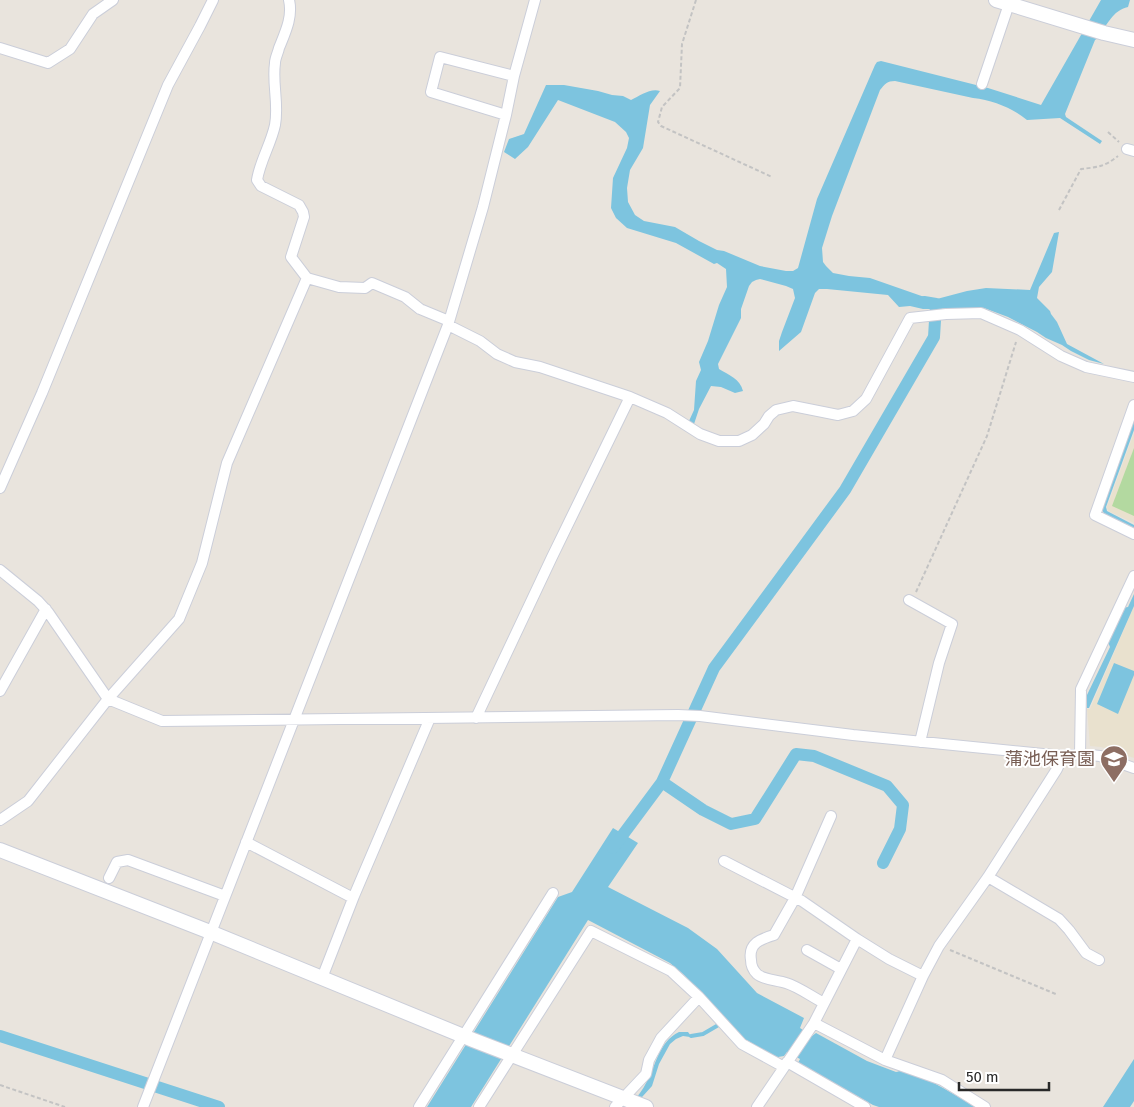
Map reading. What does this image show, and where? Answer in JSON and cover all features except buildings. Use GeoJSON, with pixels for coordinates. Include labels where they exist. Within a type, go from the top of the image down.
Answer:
{"type":"FeatureCollection","features":[{"type":"Feature","properties":{"kind":"street"},"geometry":{"type":"LineString","coordinates":[[0,48],[48,63],[70,49],[94,14],[114,0]]}},
{"type":"Feature","properties":{"kind":"street"},"geometry":{"type":"LineString","coordinates":[[0,488],[42,393],[168,85],[213,0]]}},
{"type":"Feature","properties":{"kind":"street"},"geometry":{"type":"LineString","coordinates":[[289,0],[291,8],[288,26],[275,61],[274,81],[277,107],[275,126],[257,180],[261,186],[299,205],[303,212],[304,217],[291,257],[307,278],[339,287],[365,288],[372,283],[405,297],[420,310],[448,323],[480,341],[498,354],[515,362],[540,367],[630,397],[667,413],[700,434],[719,441],[739,441],[752,435],[776,410],[792,406],[838,415],[853,411],[866,399],[910,318],[946,314],[981,314],[1020,330],[1061,356],[1086,367],[1134,377]]}},
{"type":"Feature","properties":{"kind":"street"},"geometry":{"type":"LineString","coordinates":[[143,1107],[448,323],[483,207],[514,76],[535,0]]}},
{"type":"Feature","properties":{"kind":"street"},"geometry":{"type":"LineString","coordinates":[[982,84],[1002,2],[1104,33],[1134,40]]}},
{"type":"Feature","properties":{"kind":"street"},"geometry":{"type":"LineString","coordinates":[[506,115],[432,92],[440,57],[514,76]]}},
{"type":"Feature","properties":{"kind":"street"},"geometry":{"type":"LineString","coordinates":[[0,820],[28,801],[108,699],[179,619],[202,563],[227,463],[307,278]]}},
{"type":"Feature","properties":{"kind":"street"},"geometry":{"type":"LineString","coordinates":[[476,718],[630,397]]}},
{"type":"Feature","properties":{"kind":"street"},"geometry":{"type":"LineString","coordinates":[[1134,405],[1095,515],[1134,534]]}},
{"type":"Feature","properties":{"kind":"street"},"geometry":{"type":"LineString","coordinates":[[0,570],[38,601],[46,610],[108,699],[162,721],[700,716],[920,742],[1062,756],[1080,754],[1100,756],[1134,768]]}},
{"type":"Feature","properties":{"kind":"street"},"geometry":{"type":"LineString","coordinates":[[1080,754],[1081,689],[1134,576]]}},
{"type":"Feature","properties":{"kind":"street"},"geometry":{"type":"LineString","coordinates":[[910,600],[952,624],[939,663],[920,742]]}},
{"type":"Feature","properties":{"kind":"street"},"geometry":{"type":"LineString","coordinates":[[0,691],[46,610]]}},
{"type":"Feature","properties":{"kind":"street"},"geometry":{"type":"LineString","coordinates":[[322,978],[352,898],[430,718]]}},
{"type":"Feature","properties":{"kind":"street"},"geometry":{"type":"LineString","coordinates":[[885,1060],[923,976],[939,946],[988,877],[1057,769],[1062,756]]}},
{"type":"Feature","properties":{"kind":"street"},"geometry":{"type":"LineString","coordinates":[[824,1003],[787,983],[772,980],[758,974],[752,967],[750,957],[751,948],[761,939],[774,935],[795,898],[831,816]]}},
{"type":"Feature","properties":{"kind":"street"},"geometry":{"type":"LineString","coordinates":[[246,842],[352,898]]}},
{"type":"Feature","properties":{"kind":"street"},"geometry":{"type":"LineString","coordinates":[[0,850],[210,932],[506,1053],[620,1103],[646,1107]]}},
{"type":"Feature","properties":{"kind":"street"},"geometry":{"type":"LineString","coordinates":[[109,878],[117,862],[128,860],[225,896]]}},
{"type":"Feature","properties":{"kind":"street"},"geometry":{"type":"LineString","coordinates":[[724,861],[795,898],[889,959],[923,976]]}},
{"type":"Feature","properties":{"kind":"street"},"geometry":{"type":"LineString","coordinates":[[988,877],[1059,919],[1086,953],[1099,960]]}},
{"type":"Feature","properties":{"kind":"street"},"geometry":{"type":"LineString","coordinates":[[419,1107],[468,1038],[553,893]]}},
{"type":"Feature","properties":{"kind":"street"},"geometry":{"type":"LineString","coordinates":[[479,1107],[506,1053],[591,931],[671,971],[699,997],[742,1044],[787,1062],[864,1107]]}},
{"type":"Feature","properties":{"kind":"street"},"geometry":{"type":"LineString","coordinates":[[757,1107],[811,1027],[857,939]]}},
{"type":"Feature","properties":{"kind":"street"},"geometry":{"type":"LineString","coordinates":[[807,950],[841,969]]}},
{"type":"Feature","properties":{"kind":"street"},"geometry":{"type":"LineString","coordinates":[[620,1103],[646,1074],[649,1060],[661,1038],[699,997]]}},
{"type":"Feature","properties":{"kind":"street"},"geometry":{"type":"LineString","coordinates":[[811,1027],[885,1060],[942,1080],[985,1107]]}},
{"type":"Feature","properties":{"kind":"path"},"geometry":{"type":"LineString","coordinates":[[696,0],[682,44],[680,88],[662,107],[658,122],[661,126],[772,177]]}},
{"type":"Feature","properties":{"kind":"path"},"geometry":{"type":"LineString","coordinates":[[1059,210],[1081,170],[1100,167],[1131,150],[1108,132]]}},
{"type":"Feature","properties":{"kind":"path"},"geometry":{"type":"LineString","coordinates":[[910,600],[987,436],[1020,330]]}},
{"type":"Feature","properties":{"kind":"path"},"geometry":{"type":"LineString","coordinates":[[939,946],[1058,996]]}},
{"type":"Feature","properties":{"kind":"path"},"geometry":{"type":"LineString","coordinates":[[0,1085],[65,1107]]}},
{"type":"Feature","properties":{"kind":"shaded area"},"geometry":{"type":"Polygon","coordinates":[[[1134,433],[1134,523],[1108,511],[1107,507],[1134,433]]]}},
{"type":"Feature","properties":{"kind":"shaded area"},"geometry":{"type":"Polygon","coordinates":[[[1134,606],[1134,758],[1101,747],[1090,746],[1087,709],[1090,709],[1134,606]]]}},
{"type":"Feature","properties":{"kind":"green space"},"geometry":{"type":"Polygon","coordinates":[[[1134,448],[1134,516],[1112,506],[1134,448]]]}},
{"type":"Feature","properties":{"kind":"water"},"geometry":{"type":"Polygon","coordinates":[[[1101,0],[1130,0],[1128,7],[1114,15],[1095,40],[1065,114],[1066,117],[1102,141],[1100,144],[1060,118],[1027,120],[1009,108],[988,101],[895,81],[888,82],[880,90],[832,216],[822,248],[823,262],[833,273],[870,278],[933,300],[986,288],[1030,290],[1054,233],[1059,232],[1052,272],[1039,287],[1037,298],[1050,311],[1067,344],[1104,364],[1089,360],[1008,317],[984,308],[923,309],[910,306],[899,307],[888,295],[827,289],[819,289],[815,293],[801,332],[779,351],[779,341],[795,298],[793,289],[760,279],[752,282],[749,286],[741,309],[741,318],[718,364],[719,369],[737,380],[743,391],[735,393],[721,387],[711,386],[699,409],[694,424],[689,421],[694,410],[696,381],[701,370],[699,362],[727,287],[726,269],[676,243],[627,228],[616,218],[611,208],[613,178],[627,148],[629,138],[626,132],[615,122],[558,100],[528,147],[515,159],[504,152],[509,139],[524,134],[546,85],[564,85],[598,91],[623,96],[631,100],[649,91],[660,91],[650,105],[643,148],[630,170],[627,188],[628,202],[635,215],[644,221],[675,227],[717,250],[724,251],[760,266],[793,271],[798,268],[817,199],[877,62],[881,61],[988,88],[1041,105],[1101,0]]]}},
{"type":"Feature","properties":{"kind":"water"},"geometry":{"type":"Polygon","coordinates":[[[1134,421],[1134,430],[1106,507],[1107,511],[1134,525],[1134,528],[1104,514],[1102,509],[1134,421]]]}},
{"type":"Feature","properties":{"kind":"water"},"geometry":{"type":"Polygon","coordinates":[[[1134,594],[1134,606],[1089,708],[1087,708],[1087,695],[1110,647],[1108,642],[1122,608],[1128,607],[1134,594]]]}},
{"type":"Feature","properties":{"kind":"water"},"geometry":{"type":"Polygon","coordinates":[[[1114,663],[1134,671],[1118,714],[1097,704],[1114,663]]]}},
{"type":"Feature","properties":{"kind":"water"},"geometry":{"type":"Polygon","coordinates":[[[613,828],[638,843],[608,887],[688,928],[717,949],[757,993],[804,1018],[800,1028],[812,1036],[816,1033],[867,1061],[896,1072],[900,1070],[915,1074],[975,1107],[879,1107],[873,1105],[798,1063],[800,1059],[787,1052],[784,1056],[773,1056],[745,1039],[684,975],[670,963],[588,920],[471,1107],[427,1107],[558,897],[572,892],[613,828]]]}},
{"type":"Feature","properties":{"kind":"water"},"geometry":{"type":"Polygon","coordinates":[[[679,1032],[688,1032],[691,1036],[683,1036],[670,1044],[659,1064],[652,1086],[633,1107],[628,1107],[649,1078],[666,1042],[679,1032]]]}},
{"type":"Feature","properties":{"kind":"water"},"geometry":{"type":"Polygon","coordinates":[[[1134,1059],[1134,1101],[1130,1107],[1103,1107],[1134,1059]]]}},
{"type":"Feature","properties":{"kind":"waterway"},"geometry":{"type":"LineString","coordinates":[[613,848],[662,782],[714,668],[845,490],[934,337],[936,304],[924,302]]}},
{"type":"Feature","properties":{"kind":"waterway"},"geometry":{"type":"LineString","coordinates":[[662,782],[703,810],[731,824],[755,819],[796,754],[814,756],[887,786],[903,805],[900,829],[883,863]]}},
{"type":"Feature","properties":{"kind":"waterway"},"geometry":{"type":"LineString","coordinates":[[691,1036],[703,1034],[727,1020]]}},
{"type":"Feature","properties":{"kind":"waterway"},"geometry":{"type":"LineString","coordinates":[[0,1036],[219,1107]]}},
{"type":"Feature","properties":{"kind":"place","name":"蒲池保育園"},"geometry":{"type":"Point","coordinates":[1114,783]}}]}
